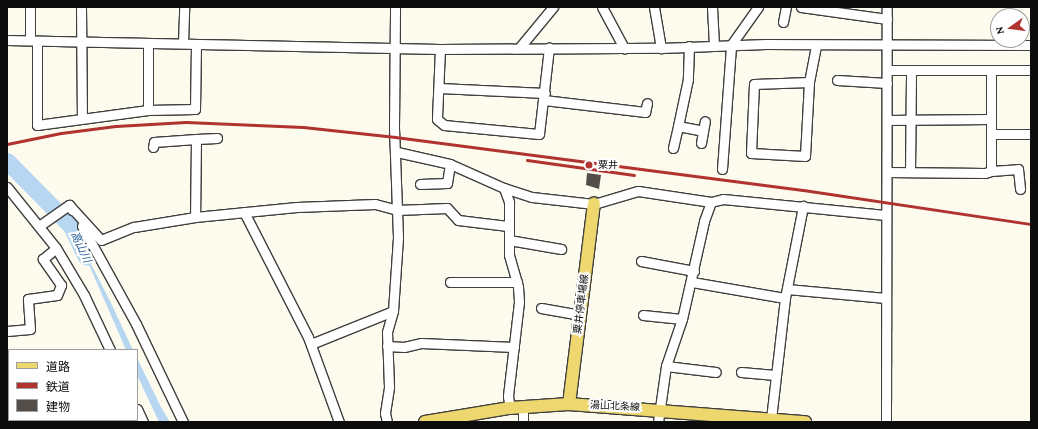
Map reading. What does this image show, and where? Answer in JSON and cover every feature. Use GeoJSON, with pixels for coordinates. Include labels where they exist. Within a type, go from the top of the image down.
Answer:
{"type":"FeatureCollection","features":[{"type":"Feature","properties":{"kind":"main road","name":"粟井停車場線"},"geometry":{"type":"LineString","coordinates":[[569,404],[594,204]]}},
{"type":"Feature","properties":{"kind":"main road","name":"湯山北条線"},"geometry":{"type":"LineString","coordinates":[[425,422],[482,417],[510,408],[569,404],[659,409],[805,422]]}},
{"type":"Feature","properties":{"kind":"street"},"geometry":{"type":"LineString","coordinates":[[30,7],[34,41],[38,125],[82,117],[148,110],[195,109],[196,44]]}},
{"type":"Feature","properties":{"kind":"street"},"geometry":{"type":"LineString","coordinates":[[81,7],[82,117]]}},
{"type":"Feature","properties":{"kind":"street"},"geometry":{"type":"LineString","coordinates":[[184,7],[184,43]]}},
{"type":"Feature","properties":{"kind":"street"},"geometry":{"type":"LineString","coordinates":[[387,422],[385,413],[389,387],[387,332],[393,311],[397,210],[394,49],[395,7]]}},
{"type":"Feature","properties":{"kind":"street"},"geometry":{"type":"LineString","coordinates":[[520,47],[552,7]]}},
{"type":"Feature","properties":{"kind":"street"},"geometry":{"type":"LineString","coordinates":[[602,7],[624,48]]}},
{"type":"Feature","properties":{"kind":"street"},"geometry":{"type":"LineString","coordinates":[[654,7],[661,48]]}},
{"type":"Feature","properties":{"kind":"street"},"geometry":{"type":"LineString","coordinates":[[712,7],[714,45]]}},
{"type":"Feature","properties":{"kind":"street"},"geometry":{"type":"LineString","coordinates":[[722,169],[731,45],[758,7]]}},
{"type":"Feature","properties":{"kind":"street"},"geometry":{"type":"LineString","coordinates":[[783,22],[786,7]]}},
{"type":"Feature","properties":{"kind":"street"},"geometry":{"type":"LineString","coordinates":[[801,7],[887,19]]}},
{"type":"Feature","properties":{"kind":"street"},"geometry":{"type":"LineString","coordinates":[[886,422],[885,215],[887,172],[887,7]]}},
{"type":"Feature","properties":{"kind":"street"},"geometry":{"type":"LineString","coordinates":[[7,40],[148,42],[394,49],[520,47],[661,48],[714,45],[887,46],[945,43],[1031,44]]}},
{"type":"Feature","properties":{"kind":"street"},"geometry":{"type":"LineString","coordinates":[[148,42],[148,110]]}},
{"type":"Feature","properties":{"kind":"street"},"geometry":{"type":"LineString","coordinates":[[809,82],[754,84],[751,153],[805,156],[809,82],[816,45]]}},
{"type":"Feature","properties":{"kind":"street"},"geometry":{"type":"LineString","coordinates":[[673,148],[688,79],[689,46]]}},
{"type":"Feature","properties":{"kind":"street"},"geometry":{"type":"LineString","coordinates":[[440,49],[437,119],[444,125],[539,134],[549,48]]}},
{"type":"Feature","properties":{"kind":"street"},"geometry":{"type":"LineString","coordinates":[[887,70],[1031,70]]}},
{"type":"Feature","properties":{"kind":"street"},"geometry":{"type":"LineString","coordinates":[[910,172],[911,70]]}},
{"type":"Feature","properties":{"kind":"street"},"geometry":{"type":"LineString","coordinates":[[991,70],[991,171]]}},
{"type":"Feature","properties":{"kind":"street"},"geometry":{"type":"LineString","coordinates":[[837,80],[887,84]]}},
{"type":"Feature","properties":{"kind":"street"},"geometry":{"type":"LineString","coordinates":[[439,88],[544,96],[645,112],[647,103]]}},
{"type":"Feature","properties":{"kind":"street"},"geometry":{"type":"LineString","coordinates":[[887,120],[991,119]]}},
{"type":"Feature","properties":{"kind":"street"},"geometry":{"type":"LineString","coordinates":[[701,143],[705,121]]}},
{"type":"Feature","properties":{"kind":"street"},"geometry":{"type":"LineString","coordinates":[[678,126],[703,131]]}},
{"type":"Feature","properties":{"kind":"street"},"geometry":{"type":"LineString","coordinates":[[991,134],[1031,134]]}},
{"type":"Feature","properties":{"kind":"street"},"geometry":{"type":"LineString","coordinates":[[153,147],[154,142],[217,138]]}},
{"type":"Feature","properties":{"kind":"street"},"geometry":{"type":"LineString","coordinates":[[195,217],[196,139]]}},
{"type":"Feature","properties":{"kind":"street"},"geometry":{"type":"LineString","coordinates":[[397,152],[450,164],[504,188],[532,197],[594,204],[638,191],[711,202],[723,199],[885,215]]}},
{"type":"Feature","properties":{"kind":"street"},"geometry":{"type":"LineString","coordinates":[[420,184],[447,183],[450,164]]}},
{"type":"Feature","properties":{"kind":"street"},"geometry":{"type":"LineString","coordinates":[[887,172],[985,174],[991,171],[1018,169],[1020,189]]}},
{"type":"Feature","properties":{"kind":"street"},"geometry":{"type":"LineString","coordinates":[[7,188],[41,225],[56,248],[84,295],[110,349]]}},
{"type":"Feature","properties":{"kind":"street"},"geometry":{"type":"LineString","coordinates":[[504,188],[509,202],[509,255],[517,282],[519,302],[508,396],[510,408]]}},
{"type":"Feature","properties":{"kind":"street"},"geometry":{"type":"LineString","coordinates":[[658,422],[666,366],[682,319],[692,282],[704,221],[711,202]]}},
{"type":"Feature","properties":{"kind":"street"},"geometry":{"type":"LineString","coordinates":[[67,207],[101,240],[134,227],[195,217],[297,207],[375,204],[397,210],[447,208],[458,220],[508,226]]}},
{"type":"Feature","properties":{"kind":"street"},"geometry":{"type":"LineString","coordinates":[[771,419],[786,293],[803,206]]}},
{"type":"Feature","properties":{"kind":"street"},"geometry":{"type":"LineString","coordinates":[[41,225],[67,207]]}},
{"type":"Feature","properties":{"kind":"street"},"geometry":{"type":"LineString","coordinates":[[67,207],[136,324],[183,422]]}},
{"type":"Feature","properties":{"kind":"street"},"geometry":{"type":"LineString","coordinates":[[244,212],[311,344],[339,422]]}},
{"type":"Feature","properties":{"kind":"street"},"geometry":{"type":"LineString","coordinates":[[509,240],[561,249]]}},
{"type":"Feature","properties":{"kind":"street"},"geometry":{"type":"LineString","coordinates":[[7,331],[30,329],[28,299],[57,295],[61,285],[43,258],[56,248]]}},
{"type":"Feature","properties":{"kind":"street"},"geometry":{"type":"LineString","coordinates":[[641,261],[694,271]]}},
{"type":"Feature","properties":{"kind":"street"},"geometry":{"type":"LineString","coordinates":[[450,282],[517,282]]}},
{"type":"Feature","properties":{"kind":"street"},"geometry":{"type":"LineString","coordinates":[[692,282],[786,293],[886,298]]}},
{"type":"Feature","properties":{"kind":"street"},"geometry":{"type":"LineString","coordinates":[[541,308],[580,315]]}},
{"type":"Feature","properties":{"kind":"street"},"geometry":{"type":"LineString","coordinates":[[311,344],[393,311]]}},
{"type":"Feature","properties":{"kind":"street"},"geometry":{"type":"LineString","coordinates":[[644,315],[682,319]]}},
{"type":"Feature","properties":{"kind":"street"},"geometry":{"type":"LineString","coordinates":[[387,346],[404,347],[421,342],[514,347]]}},
{"type":"Feature","properties":{"kind":"street"},"geometry":{"type":"LineString","coordinates":[[666,366],[716,372]]}},
{"type":"Feature","properties":{"kind":"street"},"geometry":{"type":"LineString","coordinates":[[741,372],[776,375]]}},
{"type":"Feature","properties":{"kind":"street"},"geometry":{"type":"LineString","coordinates":[[523,407],[523,422]]}},
{"type":"Feature","properties":{"kind":"street"},"geometry":{"type":"LineString","coordinates":[[138,411],[143,422]]}},
{"type":"Feature","properties":{"kind":"water"},"geometry":{"type":"Polygon","coordinates":[[[77,237],[133,349],[126,349],[77,237]]]}},
{"type":"Feature","properties":{"kind":"water"},"geometry":{"type":"Polygon","coordinates":[[[138,360],[170,422],[159,422],[138,377],[138,360]]]}},
{"type":"Feature","properties":{"kind":"building"},"geometry":{"type":"Polygon","coordinates":[[[587,173],[601,175],[599,189],[586,185],[587,173]]]}},
{"type":"Feature","properties":{"kind":"waterway","name":"高山川"},"geometry":{"type":"LineString","coordinates":[[7,161],[71,226],[86,257]]}},
{"type":"Feature","properties":{"kind":"railway"},"geometry":{"type":"LineString","coordinates":[[7,144],[61,133],[116,126],[186,122],[303,127],[395,137],[803,190],[1031,224]]}},
{"type":"Feature","properties":{"kind":"railway"},"geometry":{"type":"LineString","coordinates":[[527,160],[634,175]]}},
{"type":"Feature","properties":{"kind":"place","name":"粟井"},"geometry":{"type":"Point","coordinates":[589,165]}}]}
